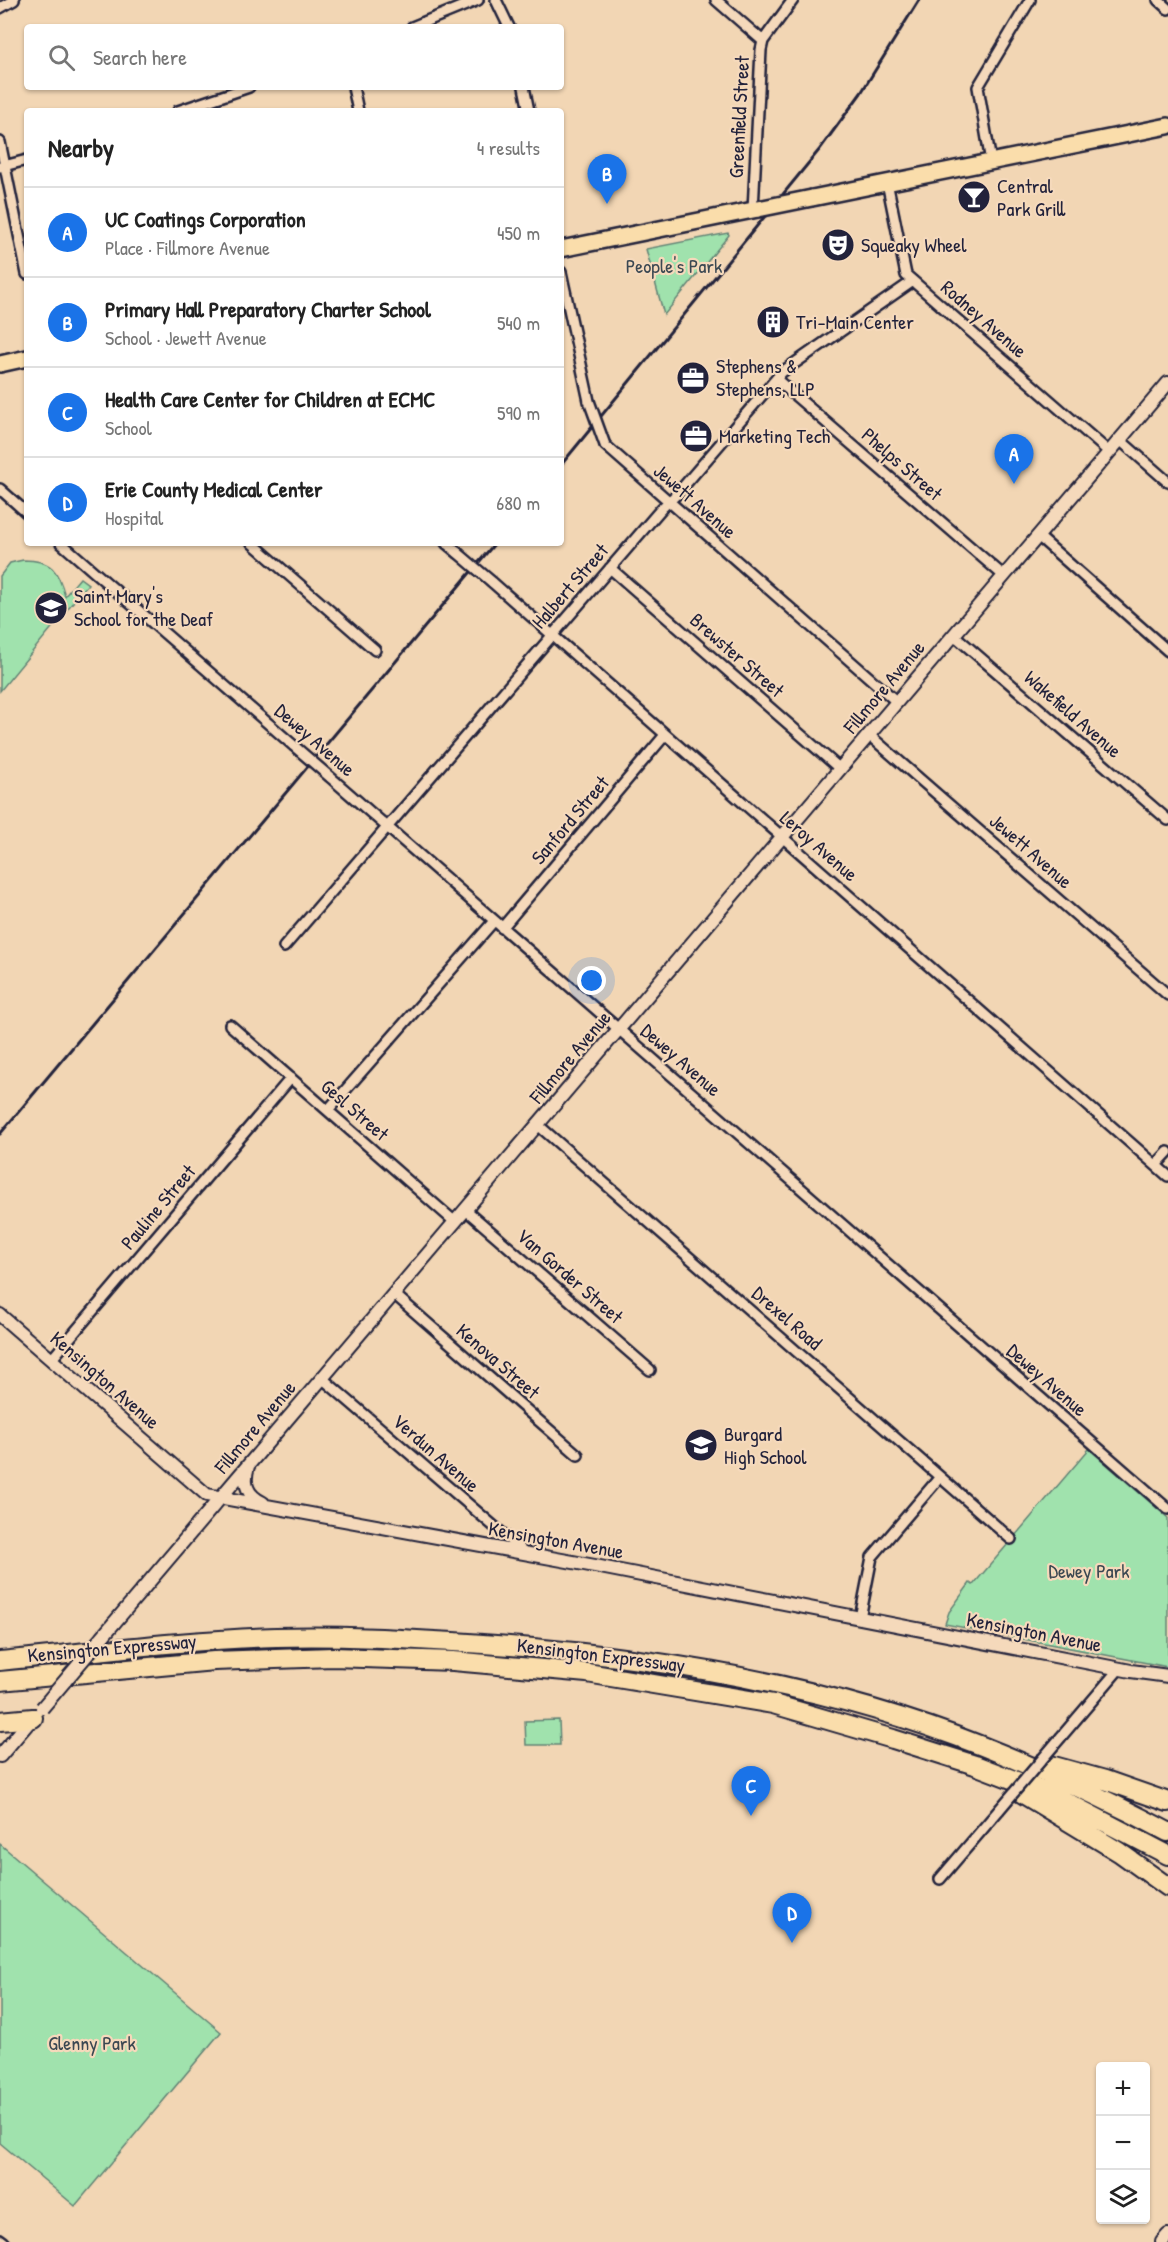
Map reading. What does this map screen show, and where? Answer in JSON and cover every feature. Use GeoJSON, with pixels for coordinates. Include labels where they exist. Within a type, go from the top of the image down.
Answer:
{"type":"FeatureCollection","features":[{"type":"Feature","properties":{"kind":"highway","name":"Kensington Expressway"},"geometry":{"type":"LineString","coordinates":[[0,1661],[212,1640],[368,1636],[548,1648],[671,1664],[771,1683],[891,1715],[981,1745],[1112,1803],[1168,1832]]}},
{"type":"Feature","properties":{"kind":"highway","name":"Kensington Expressway"},"geometry":{"type":"LineString","coordinates":[[0,1681],[214,1661],[333,1657],[464,1662],[587,1673],[773,1704],[975,1765],[1053,1795],[1168,1854]]}},
{"type":"Feature","properties":{"kind":"highway"},"geometry":{"type":"LineString","coordinates":[[0,1721],[37,1713]]}},
{"type":"Feature","properties":{"kind":"highway"},"geometry":{"type":"LineString","coordinates":[[981,1745],[1105,1780],[1168,1802]]}},
{"type":"Feature","properties":{"kind":"highway"},"geometry":{"type":"LineString","coordinates":[[975,1765],[1089,1833],[1168,1887]]}},
{"type":"Feature","properties":{"kind":"main road"},"geometry":{"type":"LineString","coordinates":[[564,248],[1168,126]]}},
{"type":"Feature","properties":{"kind":"main road"},"geometry":{"type":"LineString","coordinates":[[0,364],[24,359]]}},
{"type":"Feature","properties":{"kind":"street"},"geometry":{"type":"LineString","coordinates":[[0,8],[14,0]]}},
{"type":"Feature","properties":{"kind":"street"},"geometry":{"type":"LineString","coordinates":[[419,24],[478,0]]}},
{"type":"Feature","properties":{"kind":"street"},"geometry":{"type":"LineString","coordinates":[[496,0],[508,24]]}},
{"type":"Feature","properties":{"kind":"street"},"geometry":{"type":"LineString","coordinates":[[716,0],[763,41]]}},
{"type":"Feature","properties":{"kind":"street","name":"Greenfield Street"},"geometry":{"type":"LineString","coordinates":[[755,209],[760,50],[763,41],[793,0]]}},
{"type":"Feature","properties":{"kind":"street"},"geometry":{"type":"LineString","coordinates":[[991,162],[978,87],[1030,0]]}},
{"type":"Feature","properties":{"kind":"street"},"geometry":{"type":"LineString","coordinates":[[1158,0],[1168,9]]}},
{"type":"Feature","properties":{"kind":"street"},"geometry":{"type":"LineString","coordinates":[[187,108],[240,90]]}},
{"type":"Feature","properties":{"kind":"street"},"geometry":{"type":"LineString","coordinates":[[354,90],[357,108]]}},
{"type":"Feature","properties":{"kind":"street"},"geometry":{"type":"LineString","coordinates":[[525,90],[528,108]]}},
{"type":"Feature","properties":{"kind":"street"},"geometry":{"type":"LineString","coordinates":[[0,142],[3,166],[24,260]]}},
{"type":"Feature","properties":{"kind":"street"},"geometry":{"type":"LineString","coordinates":[[3,166],[24,161]]}},
{"type":"Feature","properties":{"kind":"street","name":"Rodney Avenue"},"geometry":{"type":"LineString","coordinates":[[887,182],[906,275],[1109,452]]}},
{"type":"Feature","properties":{"kind":"street","name":"Halbert Street"},"geometry":{"type":"LineString","coordinates":[[284,947],[551,635],[782,372],[913,281]]}},
{"type":"Feature","properties":{"kind":"street","name":"Jewett Avenue"},"geometry":{"type":"LineString","coordinates":[[564,286],[589,401],[605,446],[897,702]]}},
{"type":"Feature","properties":{"kind":"street","name":"Phelps Street"},"geometry":{"type":"LineString","coordinates":[[776,379],[1004,576]]}},
{"type":"Feature","properties":{"kind":"street","name":"Fillmore Avenue"},"geometry":{"type":"LineString","coordinates":[[0,1756],[1168,383]]}},
{"type":"Feature","properties":{"kind":"street"},"geometry":{"type":"LineString","coordinates":[[1120,440],[1168,482]]}},
{"type":"Feature","properties":{"kind":"street"},"geometry":{"type":"LineString","coordinates":[[0,489],[24,510]]}},
{"type":"Feature","properties":{"kind":"street"},"geometry":{"type":"LineString","coordinates":[[1038,536],[1168,651]]}},
{"type":"Feature","properties":{"kind":"street","name":"Dewey Avenue"},"geometry":{"type":"LineString","coordinates":[[64,546],[1168,1509]]}},
{"type":"Feature","properties":{"kind":"street"},"geometry":{"type":"LineString","coordinates":[[255,546],[375,650]]}},
{"type":"Feature","properties":{"kind":"street","name":"Leroy Avenue"},"geometry":{"type":"LineString","coordinates":[[450,546],[1168,1176]]}},
{"type":"Feature","properties":{"kind":"street","name":"Brewster Street"},"geometry":{"type":"LineString","coordinates":[[610,568],[840,769]]}},
{"type":"Feature","properties":{"kind":"street","name":"Wakefield Avenue"},"geometry":{"type":"LineString","coordinates":[[954,634],[1168,820]]}},
{"type":"Feature","properties":{"kind":"street","name":"Sanford Street"},"geometry":{"type":"LineString","coordinates":[[502,928],[665,735]]}},
{"type":"Feature","properties":{"kind":"street","name":"Jewett Avenue"},"geometry":{"type":"LineString","coordinates":[[869,735],[1168,995]]}},
{"type":"Feature","properties":{"kind":"street"},"geometry":{"type":"LineString","coordinates":[[328,1110],[494,921]]}},
{"type":"Feature","properties":{"kind":"street","name":"Gesl Street"},"geometry":{"type":"LineString","coordinates":[[230,1025],[455,1222]]}},
{"type":"Feature","properties":{"kind":"street","name":"Pauline Street"},"geometry":{"type":"LineString","coordinates":[[51,1360],[291,1078]]}},
{"type":"Feature","properties":{"kind":"street","name":"Drexel Road"},"geometry":{"type":"LineString","coordinates":[[538,1125],[1011,1539]]}},
{"type":"Feature","properties":{"kind":"street"},"geometry":{"type":"LineString","coordinates":[[1156,1165],[1168,1152]]}},
{"type":"Feature","properties":{"kind":"street","name":"Van Gorder Street"},"geometry":{"type":"LineString","coordinates":[[466,1210],[650,1370]]}},
{"type":"Feature","properties":{"kind":"street","name":"Kenova Street"},"geometry":{"type":"LineString","coordinates":[[394,1294],[578,1455]]}},
{"type":"Feature","properties":{"kind":"street","name":"Kensington Avenue"},"geometry":{"type":"LineString","coordinates":[[0,1315],[207,1495],[860,1617],[1119,1669],[1168,1676]]}},
{"type":"Feature","properties":{"kind":"street","name":"Verdun Avenue"},"geometry":{"type":"LineString","coordinates":[[322,1378],[526,1554]]}},
{"type":"Feature","properties":{"kind":"street"},"geometry":{"type":"LineString","coordinates":[[249,1465],[245,1478],[247,1489],[254,1498],[273,1507]]}},
{"type":"Feature","properties":{"kind":"street"},"geometry":{"type":"LineString","coordinates":[[860,1617],[872,1557],[940,1476]]}},
{"type":"Feature","properties":{"kind":"street"},"geometry":{"type":"LineString","coordinates":[[940,1879],[1119,1669]]}},
{"type":"Feature","properties":{"kind":"street"},"geometry":{"type":"LineString","coordinates":[[1162,2242],[1168,2235]]}},
{"type":"Feature","properties":{"kind":"street"},"geometry":{"type":"LineString","coordinates":[[0,2239],[4,2242]]}},
{"type":"Feature","properties":{"kind":"green space","name":"People's Park"},"geometry":{"type":"Polygon","coordinates":[[[728,233],[729,235],[664,315],[646,249],[728,233]]]}},
{"type":"Feature","properties":{"kind":"green space"},"geometry":{"type":"Polygon","coordinates":[[[23,560],[41,562],[52,568],[60,579],[65,596],[80,578],[88,584],[0,691],[0,576],[10,563],[23,560]]]}},
{"type":"Feature","properties":{"kind":"green space","name":"Dewey Park"},"geometry":{"type":"Polygon","coordinates":[[[1089,1449],[1168,1518],[1168,1667],[945,1624],[949,1612],[970,1583],[973,1585],[1089,1449]]]}},
{"type":"Feature","properties":{"kind":"green space"},"geometry":{"type":"Polygon","coordinates":[[[559,1720],[560,1745],[526,1745],[525,1721],[559,1720]]]}},
{"type":"Feature","properties":{"kind":"green space","name":"Glenny Park"},"geometry":{"type":"Polygon","coordinates":[[[0,1844],[221,2032],[75,2206],[0,2143],[0,1844]]]}},
{"type":"Feature","properties":{"kind":"railway"},"geometry":{"type":"LineString","coordinates":[[564,461],[820,149],[861,93],[919,0]]}},
{"type":"Feature","properties":{"kind":"railway"},"geometry":{"type":"LineString","coordinates":[[0,1134],[492,546]]}},
{"type":"Feature","properties":{"kind":"place","name":"Central Park Grill"},"geometry":{"type":"Point","coordinates":[974,197]}},
{"type":"Feature","properties":{"kind":"place","name":"Primary Hall Preparatory Charter School"},"geometry":{"type":"Point","coordinates":[607,204]}},
{"type":"Feature","properties":{"kind":"place","name":"Squeaky Wheel"},"geometry":{"type":"Point","coordinates":[838,245]}},
{"type":"Feature","properties":{"kind":"place","name":"Tri-Main Center"},"geometry":{"type":"Point","coordinates":[773,322]}},
{"type":"Feature","properties":{"kind":"place","name":"Stephens & Stephens, LLP"},"geometry":{"type":"Point","coordinates":[693,378]}},
{"type":"Feature","properties":{"kind":"place","name":"Marketing Tech"},"geometry":{"type":"Point","coordinates":[696,436]}},
{"type":"Feature","properties":{"kind":"place","name":"UC Coatings Corporation"},"geometry":{"type":"Point","coordinates":[1014,484]}},
{"type":"Feature","properties":{"kind":"place","name":"Saint Mary's School for the Deaf"},"geometry":{"type":"Point","coordinates":[51,608]}},
{"type":"Feature","properties":{"kind":"place","name":"Burgard High School"},"geometry":{"type":"Point","coordinates":[701,1445]}},
{"type":"Feature","properties":{"kind":"place","name":"Health Care Center for Children at ECMC"},"geometry":{"type":"Point","coordinates":[751,1816]}},
{"type":"Feature","properties":{"kind":"place","name":"Erie County Medical Center"},"geometry":{"type":"Point","coordinates":[792,1943]}}]}
